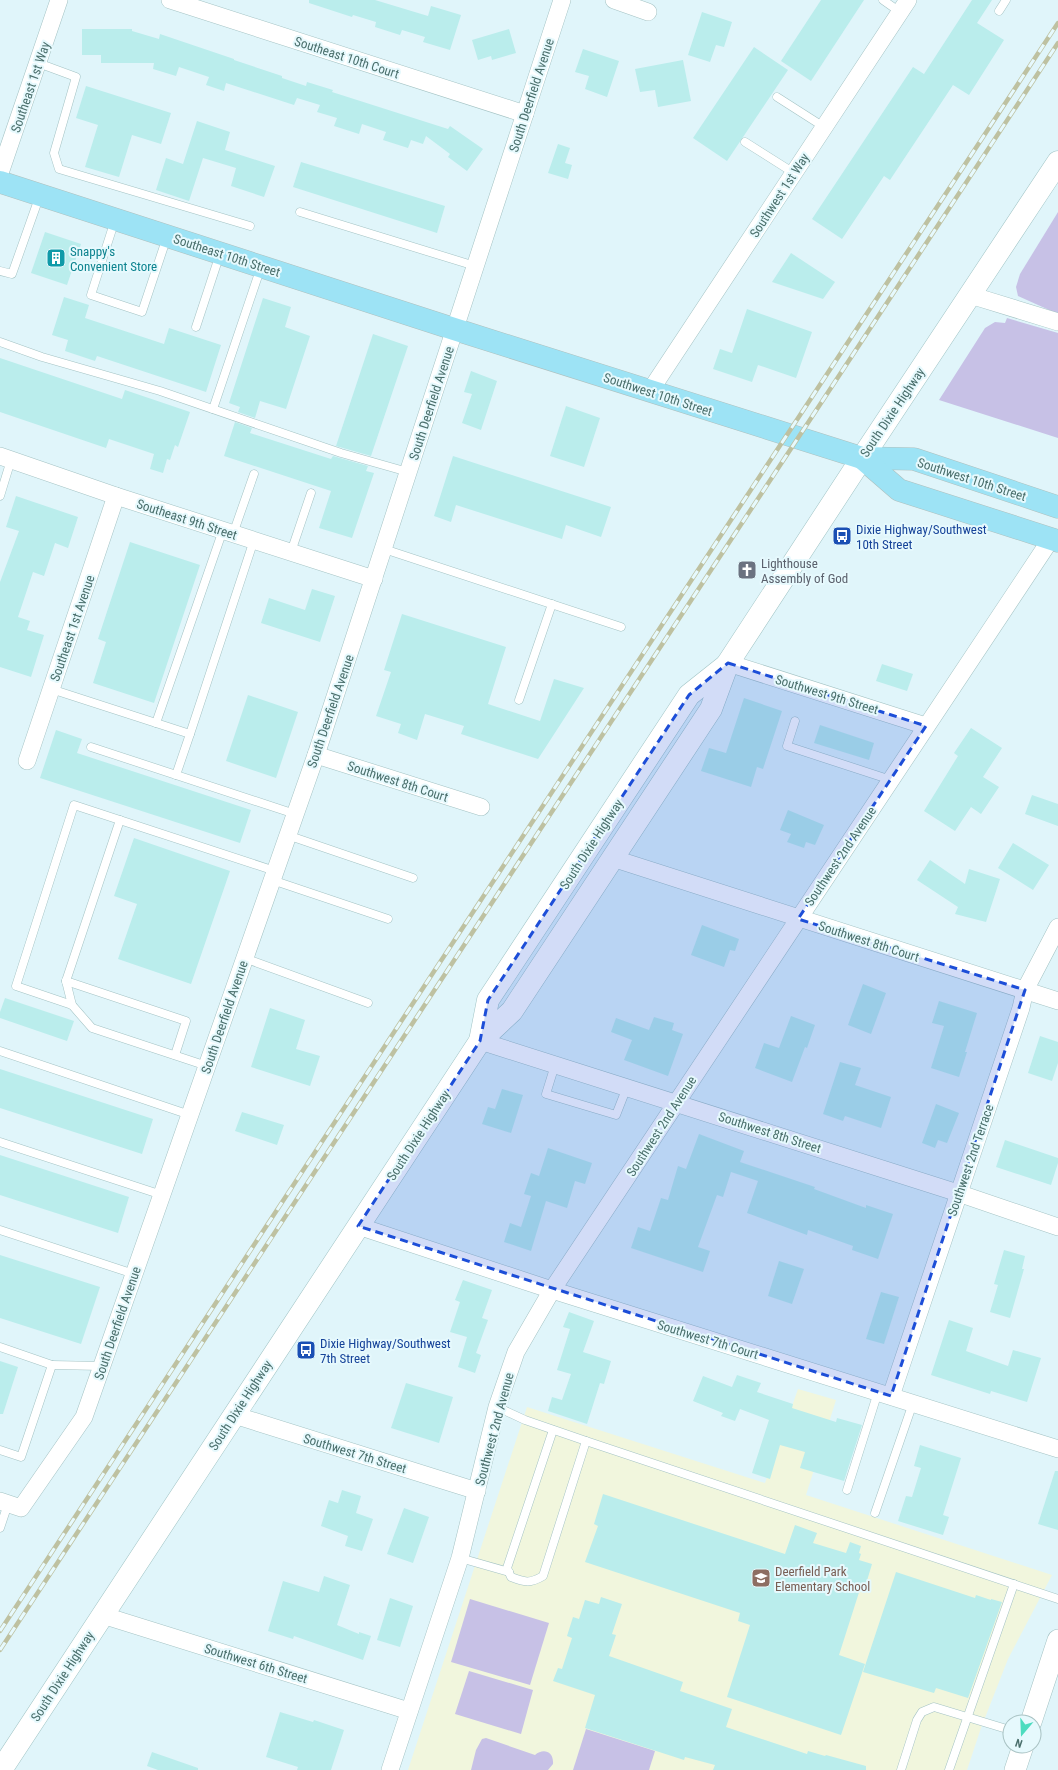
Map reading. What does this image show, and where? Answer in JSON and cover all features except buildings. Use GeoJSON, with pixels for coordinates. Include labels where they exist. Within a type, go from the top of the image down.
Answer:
{"type":"FeatureCollection","features":[{"type":"Feature","properties":{"kind":"main road","name":"South Dixie Highway"},"geometry":{"type":"LineString","coordinates":[[1,1770],[480,1041],[512,1011],[711,709],[728,663],[1058,162]]}},
{"type":"Feature","properties":{"kind":"main road","name":"Southeast 10th Street"},"geometry":{"type":"LineString","coordinates":[[0,182],[454,329]]}},
{"type":"Feature","properties":{"kind":"main road","name":"Southwest 10th Street"},"geometry":{"type":"LineString","coordinates":[[454,329],[862,458],[914,459],[1058,507]]}},
{"type":"Feature","properties":{"kind":"main road","name":"Southwest 10th Street"},"geometry":{"type":"LineString","coordinates":[[862,458],[899,490],[1054,540]]}},
{"type":"Feature","properties":{"kind":"main road","name":"South Dixie Highway"},"geometry":{"type":"LineString","coordinates":[[480,1041],[488,1000],[689,695],[728,663]]}},
{"type":"Feature","properties":{"kind":"street","name":"Southeast 1st Way"},"geometry":{"type":"LineString","coordinates":[[0,174],[59,0]]}},
{"type":"Feature","properties":{"kind":"street","name":"Southeast 10th Court"},"geometry":{"type":"LineString","coordinates":[[170,0],[525,114]]}},
{"type":"Feature","properties":{"kind":"street","name":"South Deerfield Avenue"},"geometry":{"type":"LineString","coordinates":[[4,1503],[21,1508],[84,1417],[316,755],[562,0]]}},
{"type":"Feature","properties":{"kind":"street"},"geometry":{"type":"LineString","coordinates":[[614,0],[648,12]]}},
{"type":"Feature","properties":{"kind":"street","name":"Southwest 1st Way"},"geometry":{"type":"LineString","coordinates":[[650,391],[904,6]]}},
{"type":"Feature","properties":{"kind":"street"},"geometry":{"type":"LineString","coordinates":[[970,295],[1058,322]]}},
{"type":"Feature","properties":{"kind":"street","name":"Southeast 9th Street"},"geometry":{"type":"LineString","coordinates":[[6,458],[116,496],[374,579]]}},
{"type":"Feature","properties":{"kind":"street","name":"Southeast 1st Avenue"},"geometry":{"type":"LineString","coordinates":[[27,760],[116,496]]}},
{"type":"Feature","properties":{"kind":"street","name":"Southwest 2nd Avenue"},"geometry":{"type":"LineString","coordinates":[[390,1770],[460,1558],[497,1407],[516,1352],[552,1290],[798,918],[926,726],[1054,540]]}},
{"type":"Feature","properties":{"kind":"street","name":"Southwest 9th Street"},"geometry":{"type":"LineString","coordinates":[[728,663],[926,726]]}},
{"type":"Feature","properties":{"kind":"street","name":"Southwest 8th Court"},"geometry":{"type":"LineString","coordinates":[[316,755],[481,807]]}},
{"type":"Feature","properties":{"kind":"street","name":"Southwest 8th Court"},"geometry":{"type":"LineString","coordinates":[[612,858],[1058,1001]]}},
{"type":"Feature","properties":{"kind":"street","name":"Southwest 2nd Terrace"},"geometry":{"type":"LineString","coordinates":[[884,1394],[958,1193],[1018,1016],[1025,990],[1058,927]]}},
{"type":"Feature","properties":{"kind":"street","name":"Southwest 8th Street"},"geometry":{"type":"LineString","coordinates":[[480,1041],[958,1193],[1058,1227]]}},
{"type":"Feature","properties":{"kind":"street","name":"Southwest 7th Court"},"geometry":{"type":"LineString","coordinates":[[358,1226],[552,1290],[1058,1449]]}},
{"type":"Feature","properties":{"kind":"street","name":"Southwest 7th Street"},"geometry":{"type":"LineString","coordinates":[[234,1416],[477,1491]]}},
{"type":"Feature","properties":{"kind":"street","name":"Southwest 6th Street"},"geometry":{"type":"LineString","coordinates":[[102,1615],[409,1711]]}},
{"type":"Feature","properties":{"kind":"street"},"geometry":{"type":"LineString","coordinates":[[1034,1714],[1058,1640]]}},
{"type":"Feature","properties":{"kind":"street"},"geometry":{"type":"LineString","coordinates":[[1015,1770],[1020,1754]]}},
{"type":"Feature","properties":{"kind":"lane"},"geometry":{"type":"LineString","coordinates":[[883,0],[904,6]]}},
{"type":"Feature","properties":{"kind":"lane"},"geometry":{"type":"LineString","coordinates":[[999,11],[1006,0]]}},
{"type":"Feature","properties":{"kind":"lane"},"geometry":{"type":"LineString","coordinates":[[38,63],[76,77],[54,153],[59,169],[250,226]]}},
{"type":"Feature","properties":{"kind":"lane"},"geometry":{"type":"LineString","coordinates":[[777,96],[824,127]]}},
{"type":"Feature","properties":{"kind":"lane"},"geometry":{"type":"LineString","coordinates":[[745,142],[794,173]]}},
{"type":"Feature","properties":{"kind":"lane"},"geometry":{"type":"LineString","coordinates":[[0,271],[12,274],[40,194]]}},
{"type":"Feature","properties":{"kind":"lane"},"geometry":{"type":"LineString","coordinates":[[300,212],[475,266]]}},
{"type":"Feature","properties":{"kind":"lane"},"geometry":{"type":"LineString","coordinates":[[116,219],[91,295],[142,312],[167,236]]}},
{"type":"Feature","properties":{"kind":"lane"},"geometry":{"type":"LineString","coordinates":[[196,327],[220,253]]}},
{"type":"Feature","properties":{"kind":"lane"},"geometry":{"type":"LineString","coordinates":[[213,409],[262,266]]}},
{"type":"Feature","properties":{"kind":"lane"},"geometry":{"type":"LineString","coordinates":[[0,342],[42,357],[160,391],[341,452],[408,472]]}},
{"type":"Feature","properties":{"kind":"lane"},"geometry":{"type":"LineString","coordinates":[[0,496],[6,458]]}},
{"type":"Feature","properties":{"kind":"lane"},"geometry":{"type":"LineString","coordinates":[[156,724],[228,532],[254,474]]}},
{"type":"Feature","properties":{"kind":"lane"},"geometry":{"type":"LineString","coordinates":[[291,552],[312,493]]}},
{"type":"Feature","properties":{"kind":"lane"},"geometry":{"type":"LineString","coordinates":[[176,775],[254,540]]}},
{"type":"Feature","properties":{"kind":"lane"},"geometry":{"type":"LineString","coordinates":[[384,549],[621,627]]}},
{"type":"Feature","properties":{"kind":"lane"},"geometry":{"type":"LineString","coordinates":[[519,700],[552,604]]}},
{"type":"Feature","properties":{"kind":"lane"},"geometry":{"type":"LineString","coordinates":[[51,689],[190,734]]}},
{"type":"Feature","properties":{"kind":"lane"},"geometry":{"type":"LineString","coordinates":[[795,721],[787,746],[891,780]]}},
{"type":"Feature","properties":{"kind":"lane"},"geometry":{"type":"LineString","coordinates":[[91,747],[295,814]]}},
{"type":"Feature","properties":{"kind":"lane"},"geometry":{"type":"LineString","coordinates":[[72,1005],[16,986],[74,805],[120,820],[388,919]]}},
{"type":"Feature","properties":{"kind":"lane"},"geometry":{"type":"LineString","coordinates":[[120,820],[66,981],[72,1005],[92,1028],[207,1066]]}},
{"type":"Feature","properties":{"kind":"lane"},"geometry":{"type":"LineString","coordinates":[[287,835],[413,878]]}},
{"type":"Feature","properties":{"kind":"lane"},"geometry":{"type":"LineString","coordinates":[[244,958],[368,1003]]}},
{"type":"Feature","properties":{"kind":"lane"},"geometry":{"type":"LineString","coordinates":[[66,981],[186,1021],[175,1056]]}},
{"type":"Feature","properties":{"kind":"lane"},"geometry":{"type":"LineString","coordinates":[[0,1052],[190,1115]]}},
{"type":"Feature","properties":{"kind":"lane"},"geometry":{"type":"LineString","coordinates":[[555,1065],[546,1094],[616,1115],[628,1087]]}},
{"type":"Feature","properties":{"kind":"lane"},"geometry":{"type":"LineString","coordinates":[[0,1142],[162,1195]]}},
{"type":"Feature","properties":{"kind":"lane"},"geometry":{"type":"LineString","coordinates":[[0,1230],[134,1274]]}},
{"type":"Feature","properties":{"kind":"lane"},"geometry":{"type":"LineString","coordinates":[[0,1347],[52,1365],[101,1366]]}},
{"type":"Feature","properties":{"kind":"lane"},"geometry":{"type":"LineString","coordinates":[[0,1450],[21,1457],[52,1365]]}},
{"type":"Feature","properties":{"kind":"lane"},"geometry":{"type":"LineString","coordinates":[[847,1490],[884,1394]]}},
{"type":"Feature","properties":{"kind":"lane"},"geometry":{"type":"LineString","coordinates":[[875,1513],[913,1403]]}},
{"type":"Feature","properties":{"kind":"lane"},"geometry":{"type":"LineString","coordinates":[[497,1407],[525,1420],[553,1430],[1058,1599]]}},
{"type":"Feature","properties":{"kind":"lane"},"geometry":{"type":"LineString","coordinates":[[553,1430],[508,1568],[511,1577],[523,1581],[534,1582],[543,1576],[586,1441]]}},
{"type":"Feature","properties":{"kind":"lane"},"geometry":{"type":"LineString","coordinates":[[0,1528],[4,1503]]}},
{"type":"Feature","properties":{"kind":"lane"},"geometry":{"type":"LineString","coordinates":[[460,1558],[509,1572]]}},
{"type":"Feature","properties":{"kind":"lane"},"geometry":{"type":"LineString","coordinates":[[949,1770],[1014,1584]]}},
{"type":"Feature","properties":{"kind":"lane"},"geometry":{"type":"LineString","coordinates":[[901,1770],[917,1720],[922,1712],[934,1707],[1002,1727]]}},
{"type":"Feature","properties":{"kind":"highlighted area"},"geometry":{"type":"Polygon","coordinates":[[[728,663],[926,726],[798,919],[1025,990],[891,1396],[358,1226],[480,1041],[488,1000],[689,695],[728,663]]]}},
{"type":"Feature","properties":{"kind":"shaded area"},"geometry":{"type":"Polygon","coordinates":[[[1058,212],[1058,314],[1018,296],[1016,287],[1020,274],[1058,212]]]}},
{"type":"Feature","properties":{"kind":"shaded area"},"geometry":{"type":"Polygon","coordinates":[[[1007,318],[1058,333],[1058,438],[939,400],[985,328],[995,322],[1005,323],[1007,318]]]}},
{"type":"Feature","properties":{"kind":"shaded area","name":"Deerfield Park Elementary School"},"geometry":{"type":"Polygon","coordinates":[[[798,1389],[836,1400],[806,1495],[1052,1575],[1008,1659],[981,1728],[967,1770],[408,1770],[527,1407],[765,1483],[798,1389]]]}},
{"type":"Feature","properties":{"kind":"shaded area"},"geometry":{"type":"Polygon","coordinates":[[[470,1599],[549,1623],[530,1685],[451,1662],[470,1599]]]}},
{"type":"Feature","properties":{"kind":"shaded area"},"geometry":{"type":"Polygon","coordinates":[[[469,1671],[533,1690],[521,1734],[455,1714],[469,1671]]]}},
{"type":"Feature","properties":{"kind":"shaded area"},"geometry":{"type":"Polygon","coordinates":[[[586,1729],[655,1751],[649,1770],[573,1770],[586,1729]]]}},
{"type":"Feature","properties":{"kind":"shaded area"},"geometry":{"type":"Polygon","coordinates":[[[486,1738],[535,1755],[544,1751],[547,1752],[552,1756],[553,1764],[548,1770],[471,1770],[476,1750],[482,1739],[486,1738]]]}},
{"type":"Feature","properties":{"kind":"railway"},"geometry":{"type":"LineString","coordinates":[[0,1631],[1058,23]]}},
{"type":"Feature","properties":{"kind":"railway"},"geometry":{"type":"LineString","coordinates":[[0,1650],[1058,43]]}},
{"type":"Feature","properties":{"kind":"place","name":"Snappy's Convenient Store"},"geometry":{"type":"Point","coordinates":[56,258]}},
{"type":"Feature","properties":{"kind":"place","name":"Dixie Highway/Southwest 10th Street"},"geometry":{"type":"Point","coordinates":[842,536]}},
{"type":"Feature","properties":{"kind":"place","name":"Lighthouse Assembly of God"},"geometry":{"type":"Point","coordinates":[747,570]}},
{"type":"Feature","properties":{"kind":"place","name":"Dixie Highway/Southwest 7th Street"},"geometry":{"type":"Point","coordinates":[306,1350]}},
{"type":"Feature","properties":{"kind":"place","name":"Deerfield Park Elementary School"},"geometry":{"type":"Point","coordinates":[761,1578]}}]}
